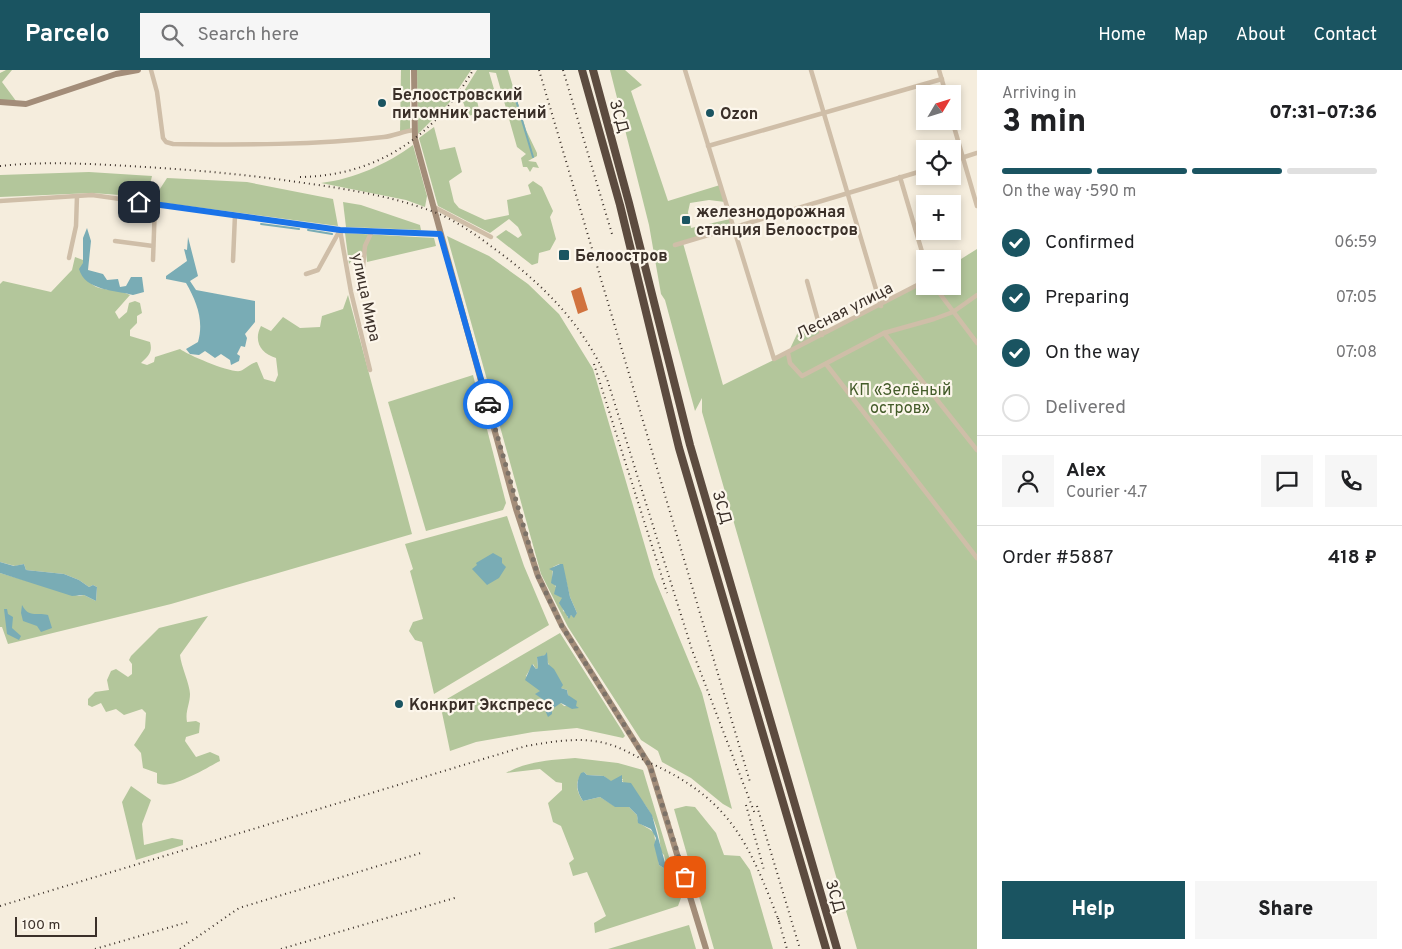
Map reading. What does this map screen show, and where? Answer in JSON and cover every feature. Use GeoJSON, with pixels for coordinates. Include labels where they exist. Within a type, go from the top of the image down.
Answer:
{"type":"FeatureCollection","features":[{"type":"Feature","properties":{"kind":"highway","name":"ЗСД"},"geometry":{"type":"LineString","coordinates":[[582,70],[679,448],[826,949]]}},
{"type":"Feature","properties":{"kind":"highway","name":"ЗСД"},"geometry":{"type":"LineString","coordinates":[[592,70],[688,437],[837,949]]}},
{"type":"Feature","properties":{"kind":"main road"},"geometry":{"type":"LineString","coordinates":[[0,102],[26,104],[116,74],[138,70]]}},
{"type":"Feature","properties":{"kind":"main road"},"geometry":{"type":"LineString","coordinates":[[414,70],[414,130],[440,234],[516,509],[538,576],[562,626],[650,766],[706,949]]}},
{"type":"Feature","properties":{"kind":"street"},"geometry":{"type":"LineString","coordinates":[[151,70],[158,92],[163,138],[166,142],[173,144],[231,144],[386,137],[414,130]]}},
{"type":"Feature","properties":{"kind":"street"},"geometry":{"type":"LineString","coordinates":[[684,70],[732,226]]}},
{"type":"Feature","properties":{"kind":"street"},"geometry":{"type":"LineString","coordinates":[[811,70],[881,306]]}},
{"type":"Feature","properties":{"kind":"street"},"geometry":{"type":"LineString","coordinates":[[939,70],[944,85]]}},
{"type":"Feature","properties":{"kind":"street"},"geometry":{"type":"LineString","coordinates":[[708,146],[942,79]]}},
{"type":"Feature","properties":{"kind":"street"},"geometry":{"type":"LineString","coordinates":[[955,130],[977,206]]}},
{"type":"Feature","properties":{"kind":"street"},"geometry":{"type":"LineString","coordinates":[[962,158],[977,153]]}},
{"type":"Feature","properties":{"kind":"street"},"geometry":{"type":"LineString","coordinates":[[675,245],[732,226],[916,173]]}},
{"type":"Feature","properties":{"kind":"street"},"geometry":{"type":"LineString","coordinates":[[900,177],[921,250]]}},
{"type":"Feature","properties":{"kind":"street"},"geometry":{"type":"LineString","coordinates":[[0,201],[92,195],[340,230],[440,234]]}},
{"type":"Feature","properties":{"kind":"street"},"geometry":{"type":"LineString","coordinates":[[69,258],[76,226],[77,196]]}},
{"type":"Feature","properties":{"kind":"street"},"geometry":{"type":"LineString","coordinates":[[153,260],[155,204]]}},
{"type":"Feature","properties":{"kind":"street"},"geometry":{"type":"LineString","coordinates":[[434,207],[491,237]]}},
{"type":"Feature","properties":{"kind":"street"},"geometry":{"type":"LineString","coordinates":[[233,261],[236,215]]}},
{"type":"Feature","properties":{"kind":"street","name":"Лесная улица"},"geometry":{"type":"LineString","coordinates":[[732,226],[774,359],[881,306],[916,286]]}},
{"type":"Feature","properties":{"kind":"street"},"geometry":{"type":"LineString","coordinates":[[306,274],[318,270],[328,248],[340,230]]}},
{"type":"Feature","properties":{"kind":"street","name":"улица Мира"},"geometry":{"type":"LineString","coordinates":[[340,230],[351,292],[370,370]]}},
{"type":"Feature","properties":{"kind":"street"},"geometry":{"type":"LineString","coordinates":[[363,267],[365,246],[372,231]]}},
{"type":"Feature","properties":{"kind":"street"},"geometry":{"type":"LineString","coordinates":[[115,240],[153,246]]}},
{"type":"Feature","properties":{"kind":"street"},"geometry":{"type":"LineString","coordinates":[[807,282],[822,336]]}},
{"type":"Feature","properties":{"kind":"street"},"geometry":{"type":"LineString","coordinates":[[941,295],[977,343]]}},
{"type":"Feature","properties":{"kind":"street"},"geometry":{"type":"LineString","coordinates":[[788,353],[790,364],[802,376],[884,332],[953,312],[977,295]]}},
{"type":"Feature","properties":{"kind":"street"},"geometry":{"type":"LineString","coordinates":[[884,332],[977,450]]}},
{"type":"Feature","properties":{"kind":"street"},"geometry":{"type":"LineString","coordinates":[[826,364],[977,558]]}},
{"type":"Feature","properties":{"kind":"green space"},"geometry":{"type":"Polygon","coordinates":[[[12,70],[2,82],[19,105],[0,102],[0,73],[12,70]]]}},
{"type":"Feature","properties":{"kind":"green space"},"geometry":{"type":"Polygon","coordinates":[[[401,70],[410,70],[410,130],[400,133],[401,70]]]}},
{"type":"Feature","properties":{"kind":"green space"},"geometry":{"type":"Polygon","coordinates":[[[417,70],[471,70],[449,103],[418,134],[417,70]]]}},
{"type":"Feature","properties":{"kind":"green space"},"geometry":{"type":"Polygon","coordinates":[[[477,70],[508,70],[526,130],[537,153],[537,156],[528,161],[536,162],[539,168],[533,167],[530,172],[527,167],[523,167],[521,158],[526,154],[517,147],[496,73],[489,72],[496,96],[477,101],[480,113],[468,116],[461,96],[477,70]]]}},
{"type":"Feature","properties":{"kind":"green space","name":"КП «Зелёный остров»"},"geometry":{"type":"Polygon","coordinates":[[[610,70],[625,70],[642,85],[631,91],[668,201],[720,185],[725,202],[709,200],[690,203],[688,212],[691,228],[730,219],[732,226],[683,243],[723,385],[788,353],[798,332],[834,329],[916,286],[916,295],[961,295],[961,259],[977,249],[977,949],[857,949],[702,412],[702,398],[695,411],[665,300],[661,294],[649,225],[610,70]]]}},
{"type":"Feature","properties":{"kind":"green space"},"geometry":{"type":"Polygon","coordinates":[[[434,127],[440,150],[455,147],[462,172],[449,181],[454,202],[459,208],[485,220],[509,215],[507,200],[531,194],[528,185],[533,181],[542,187],[553,211],[550,217],[556,239],[550,250],[539,253],[538,263],[532,265],[496,237],[506,230],[518,238],[522,235],[518,227],[509,219],[490,233],[438,206],[419,138],[434,127]]]}},
{"type":"Feature","properties":{"kind":"green space"},"geometry":{"type":"Polygon","coordinates":[[[413,145],[427,196],[425,207],[406,200],[321,183],[346,178],[370,170],[413,145]]]}},
{"type":"Feature","properties":{"kind":"green space"},"geometry":{"type":"Polygon","coordinates":[[[89,172],[152,176],[149,189],[139,190],[133,196],[92,193],[0,197],[0,175],[89,172]]]}},
{"type":"Feature","properties":{"kind":"green space"},"geometry":{"type":"Polygon","coordinates":[[[167,178],[247,182],[333,199],[338,226],[142,200],[148,195],[156,195],[167,178]]]}},
{"type":"Feature","properties":{"kind":"green space"},"geometry":{"type":"Polygon","coordinates":[[[343,202],[361,205],[420,225],[421,230],[346,227],[343,202]]]}},
{"type":"Feature","properties":{"kind":"green space"},"geometry":{"type":"Polygon","coordinates":[[[345,233],[434,238],[436,246],[367,262],[366,253],[358,252],[349,264],[345,233]]]}},
{"type":"Feature","properties":{"kind":"green space"},"geometry":{"type":"Polygon","coordinates":[[[447,236],[489,256],[528,284],[559,314],[593,369],[654,577],[702,693],[732,809],[691,778],[662,762],[658,751],[641,740],[568,627],[541,574],[447,236]],[[562,564],[553,567],[552,580],[562,598],[563,611],[567,613],[567,617],[577,613],[570,597],[562,564]]]}},
{"type":"Feature","properties":{"kind":"green space"},"geometry":{"type":"Polygon","coordinates":[[[75,257],[83,260],[85,272],[94,285],[130,295],[115,312],[119,319],[127,312],[129,303],[135,301],[140,303],[142,313],[137,316],[137,323],[130,330],[130,336],[150,342],[150,352],[141,363],[147,365],[154,362],[155,357],[180,349],[209,363],[235,371],[240,371],[257,362],[264,379],[275,382],[278,375],[276,358],[266,353],[258,342],[261,326],[271,331],[283,317],[300,328],[320,327],[322,316],[343,309],[348,295],[412,534],[171,604],[8,644],[2,627],[0,627],[0,573],[79,596],[84,595],[96,601],[97,587],[93,585],[89,587],[79,580],[64,574],[26,570],[24,564],[15,566],[0,562],[0,284],[3,281],[51,292],[72,270],[75,257]]]}},
{"type":"Feature","properties":{"kind":"green space"},"geometry":{"type":"Polygon","coordinates":[[[473,375],[506,503],[503,510],[426,531],[388,402],[473,375]]]}},
{"type":"Feature","properties":{"kind":"green space"},"geometry":{"type":"Polygon","coordinates":[[[507,516],[524,566],[549,625],[434,694],[422,642],[415,640],[409,631],[413,622],[423,619],[410,571],[413,569],[405,544],[507,516]]]}},
{"type":"Feature","properties":{"kind":"green space"},"geometry":{"type":"Polygon","coordinates":[[[208,616],[180,655],[190,690],[187,722],[196,721],[200,723],[199,733],[186,737],[185,741],[196,757],[210,752],[219,756],[220,761],[179,781],[163,785],[157,783],[157,773],[143,768],[141,753],[134,745],[145,728],[146,713],[142,709],[124,715],[116,709],[106,712],[101,703],[92,707],[88,705],[88,699],[95,692],[109,690],[107,680],[111,671],[116,669],[128,677],[132,674],[132,664],[129,660],[131,656],[159,628],[208,616]]]}},
{"type":"Feature","properties":{"kind":"green space"},"geometry":{"type":"Polygon","coordinates":[[[560,633],[625,736],[623,738],[577,728],[533,732],[476,742],[450,751],[440,703],[560,633]],[[545,655],[537,658],[538,668],[536,669],[533,664],[526,676],[541,691],[536,694],[548,703],[544,708],[547,710],[561,703],[564,706],[576,706],[568,695],[567,690],[561,688],[561,683],[550,668],[545,655]]]}},
{"type":"Feature","properties":{"kind":"green space"},"geometry":{"type":"Polygon","coordinates":[[[575,758],[618,763],[643,770],[681,898],[678,906],[595,933],[594,923],[606,916],[587,872],[573,876],[569,863],[574,859],[561,826],[553,822],[548,803],[562,790],[562,783],[556,782],[540,769],[506,773],[522,766],[548,760],[575,758]],[[584,772],[577,782],[579,794],[583,801],[600,797],[616,807],[629,807],[637,815],[637,819],[641,824],[654,833],[659,865],[667,870],[654,821],[638,796],[622,781],[623,779],[611,782],[604,776],[587,775],[584,772]]]}},
{"type":"Feature","properties":{"kind":"green space"},"geometry":{"type":"Polygon","coordinates":[[[131,786],[151,800],[142,824],[144,845],[172,838],[183,840],[183,845],[136,860],[122,802],[131,786]]]}},
{"type":"Feature","properties":{"kind":"green space"},"geometry":{"type":"Polygon","coordinates":[[[686,806],[695,807],[716,833],[724,855],[740,856],[750,870],[773,949],[714,949],[674,809],[686,806]]]}},
{"type":"Feature","properties":{"kind":"green space"},"geometry":{"type":"Polygon","coordinates":[[[689,925],[696,949],[608,949],[689,925]]]}},
{"type":"Feature","properties":{"kind":"water"},"geometry":{"type":"Polygon","coordinates":[[[87,228],[91,241],[88,270],[103,274],[107,280],[118,279],[120,287],[126,286],[131,277],[142,277],[144,292],[133,295],[94,286],[82,276],[79,269],[83,263],[83,238],[87,228]]]}},
{"type":"Feature","properties":{"kind":"water"},"geometry":{"type":"Polygon","coordinates":[[[188,237],[198,276],[190,281],[196,290],[255,301],[255,322],[245,334],[247,338],[245,347],[241,346],[237,354],[240,356],[239,361],[231,365],[230,360],[221,354],[215,358],[205,351],[199,355],[190,354],[186,349],[198,342],[200,319],[186,283],[166,279],[166,276],[187,261],[184,249],[187,250],[188,237]]]}},
{"type":"Feature","properties":{"kind":"water"},"geometry":{"type":"Polygon","coordinates":[[[493,553],[502,558],[502,563],[506,567],[499,578],[487,585],[472,569],[477,565],[476,563],[493,553]]]}},
{"type":"Feature","properties":{"kind":"water"},"geometry":{"type":"Polygon","coordinates":[[[0,562],[14,566],[24,564],[26,570],[64,574],[79,580],[89,587],[93,585],[97,587],[96,601],[84,595],[72,596],[0,573],[0,562]]]}},
{"type":"Feature","properties":{"kind":"water"},"geometry":{"type":"Polygon","coordinates":[[[563,564],[570,597],[577,613],[574,618],[571,615],[569,619],[559,603],[562,598],[554,594],[556,586],[551,583],[553,571],[549,569],[563,564]]]}},
{"type":"Feature","properties":{"kind":"water"},"geometry":{"type":"Polygon","coordinates":[[[22,605],[27,612],[48,615],[52,628],[41,632],[37,626],[23,621],[22,605]]]}},
{"type":"Feature","properties":{"kind":"water"},"geometry":{"type":"Polygon","coordinates":[[[4,609],[7,609],[8,614],[13,617],[12,628],[21,636],[19,640],[7,634],[4,609]]]}},
{"type":"Feature","properties":{"kind":"water"},"geometry":{"type":"Polygon","coordinates":[[[547,652],[548,664],[554,669],[563,685],[561,688],[567,690],[568,695],[577,701],[576,706],[579,708],[572,709],[561,703],[552,709],[552,714],[548,717],[544,708],[548,703],[535,694],[540,691],[525,680],[532,664],[536,669],[538,668],[537,657],[545,655],[547,652]]]}},
{"type":"Feature","properties":{"kind":"water"},"geometry":{"type":"Polygon","coordinates":[[[584,772],[587,775],[604,776],[611,781],[622,775],[622,782],[631,783],[652,815],[667,870],[659,865],[654,845],[656,838],[651,829],[638,823],[637,815],[629,807],[615,807],[600,797],[583,801],[577,784],[581,773],[584,772]]]}},
{"type":"Feature","properties":{"kind":"building","name":"Белоостров"},"geometry":{"type":"Polygon","coordinates":[[[581,287],[588,310],[578,314],[571,291],[581,287]]]}},
{"type":"Feature","properties":{"kind":"waterway"},"geometry":{"type":"LineString","coordinates":[[513,90],[533,157]]}},
{"type":"Feature","properties":{"kind":"waterway"},"geometry":{"type":"LineString","coordinates":[[261,224],[299,229]]}},
{"type":"Feature","properties":{"kind":"waterway"},"geometry":{"type":"LineString","coordinates":[[308,230],[332,234]]}},
{"type":"Feature","properties":{"kind":"railway"},"geometry":{"type":"LineString","coordinates":[[300,177],[328,175],[354,169],[379,160],[401,148],[422,133],[441,114],[458,94],[473,70]]}},
{"type":"Feature","properties":{"kind":"railway"},"geometry":{"type":"LineString","coordinates":[[539,70],[750,782]]}},
{"type":"Feature","properties":{"kind":"railway"},"geometry":{"type":"LineString","coordinates":[[563,70],[612,234]]}},
{"type":"Feature","properties":{"kind":"railway"},"geometry":{"type":"LineString","coordinates":[[0,166],[68,163],[197,171],[283,180],[379,196],[398,200],[450,219],[479,237],[528,275],[573,322],[586,340],[607,379],[692,650],[755,814]]}},
{"type":"Feature","properties":{"kind":"railway"},"geometry":{"type":"LineString","coordinates":[[594,364],[667,593]]}},
{"type":"Feature","properties":{"kind":"railway"},"geometry":{"type":"LineString","coordinates":[[0,906],[526,746],[583,740],[606,743],[617,747],[676,776],[718,808],[734,826],[746,847],[758,870],[780,924]]}},
{"type":"Feature","properties":{"kind":"railway"},"geometry":{"type":"LineString","coordinates":[[746,805],[764,870]]}},
{"type":"Feature","properties":{"kind":"railway"},"geometry":{"type":"LineString","coordinates":[[757,806],[800,949]]}},
{"type":"Feature","properties":{"kind":"railway"},"geometry":{"type":"LineString","coordinates":[[180,949],[239,908],[421,853]]}},
{"type":"Feature","properties":{"kind":"railway"},"geometry":{"type":"LineString","coordinates":[[281,949],[458,897]]}},
{"type":"Feature","properties":{"kind":"railway"},"geometry":{"type":"LineString","coordinates":[[778,918],[787,949]]}},
{"type":"Feature","properties":{"kind":"railway"},"geometry":{"type":"LineString","coordinates":[[95,949],[188,922]]}},
{"type":"Feature","properties":{"kind":"way so far"},"geometry":{"type":"LineString","coordinates":[[488,404],[516,509],[538,576],[562,626],[650,766],[685,877]]}},
{"type":"Feature","properties":{"kind":"place","name":"Белоостровский питомник растений"},"geometry":{"type":"Point","coordinates":[382,103]}},
{"type":"Feature","properties":{"kind":"place","name":"Ozon"},"geometry":{"type":"Point","coordinates":[710,113]}},
{"type":"Feature","properties":{"kind":"place","name":"железнодорожная станция Белоостров"},"geometry":{"type":"Point","coordinates":[686,220]}},
{"type":"Feature","properties":{"kind":"place","name":"Белоостров"},"geometry":{"type":"Point","coordinates":[564,255]}},
{"type":"Feature","properties":{"kind":"place","name":"Конкрит Экспресс"},"geometry":{"type":"Point","coordinates":[399,704]}},
{"type":"Feature","properties":{"kind":"route"},"geometry":{"type":"LineString","coordinates":[[139,202],[340,230],[440,234],[488,404]]}}]}
